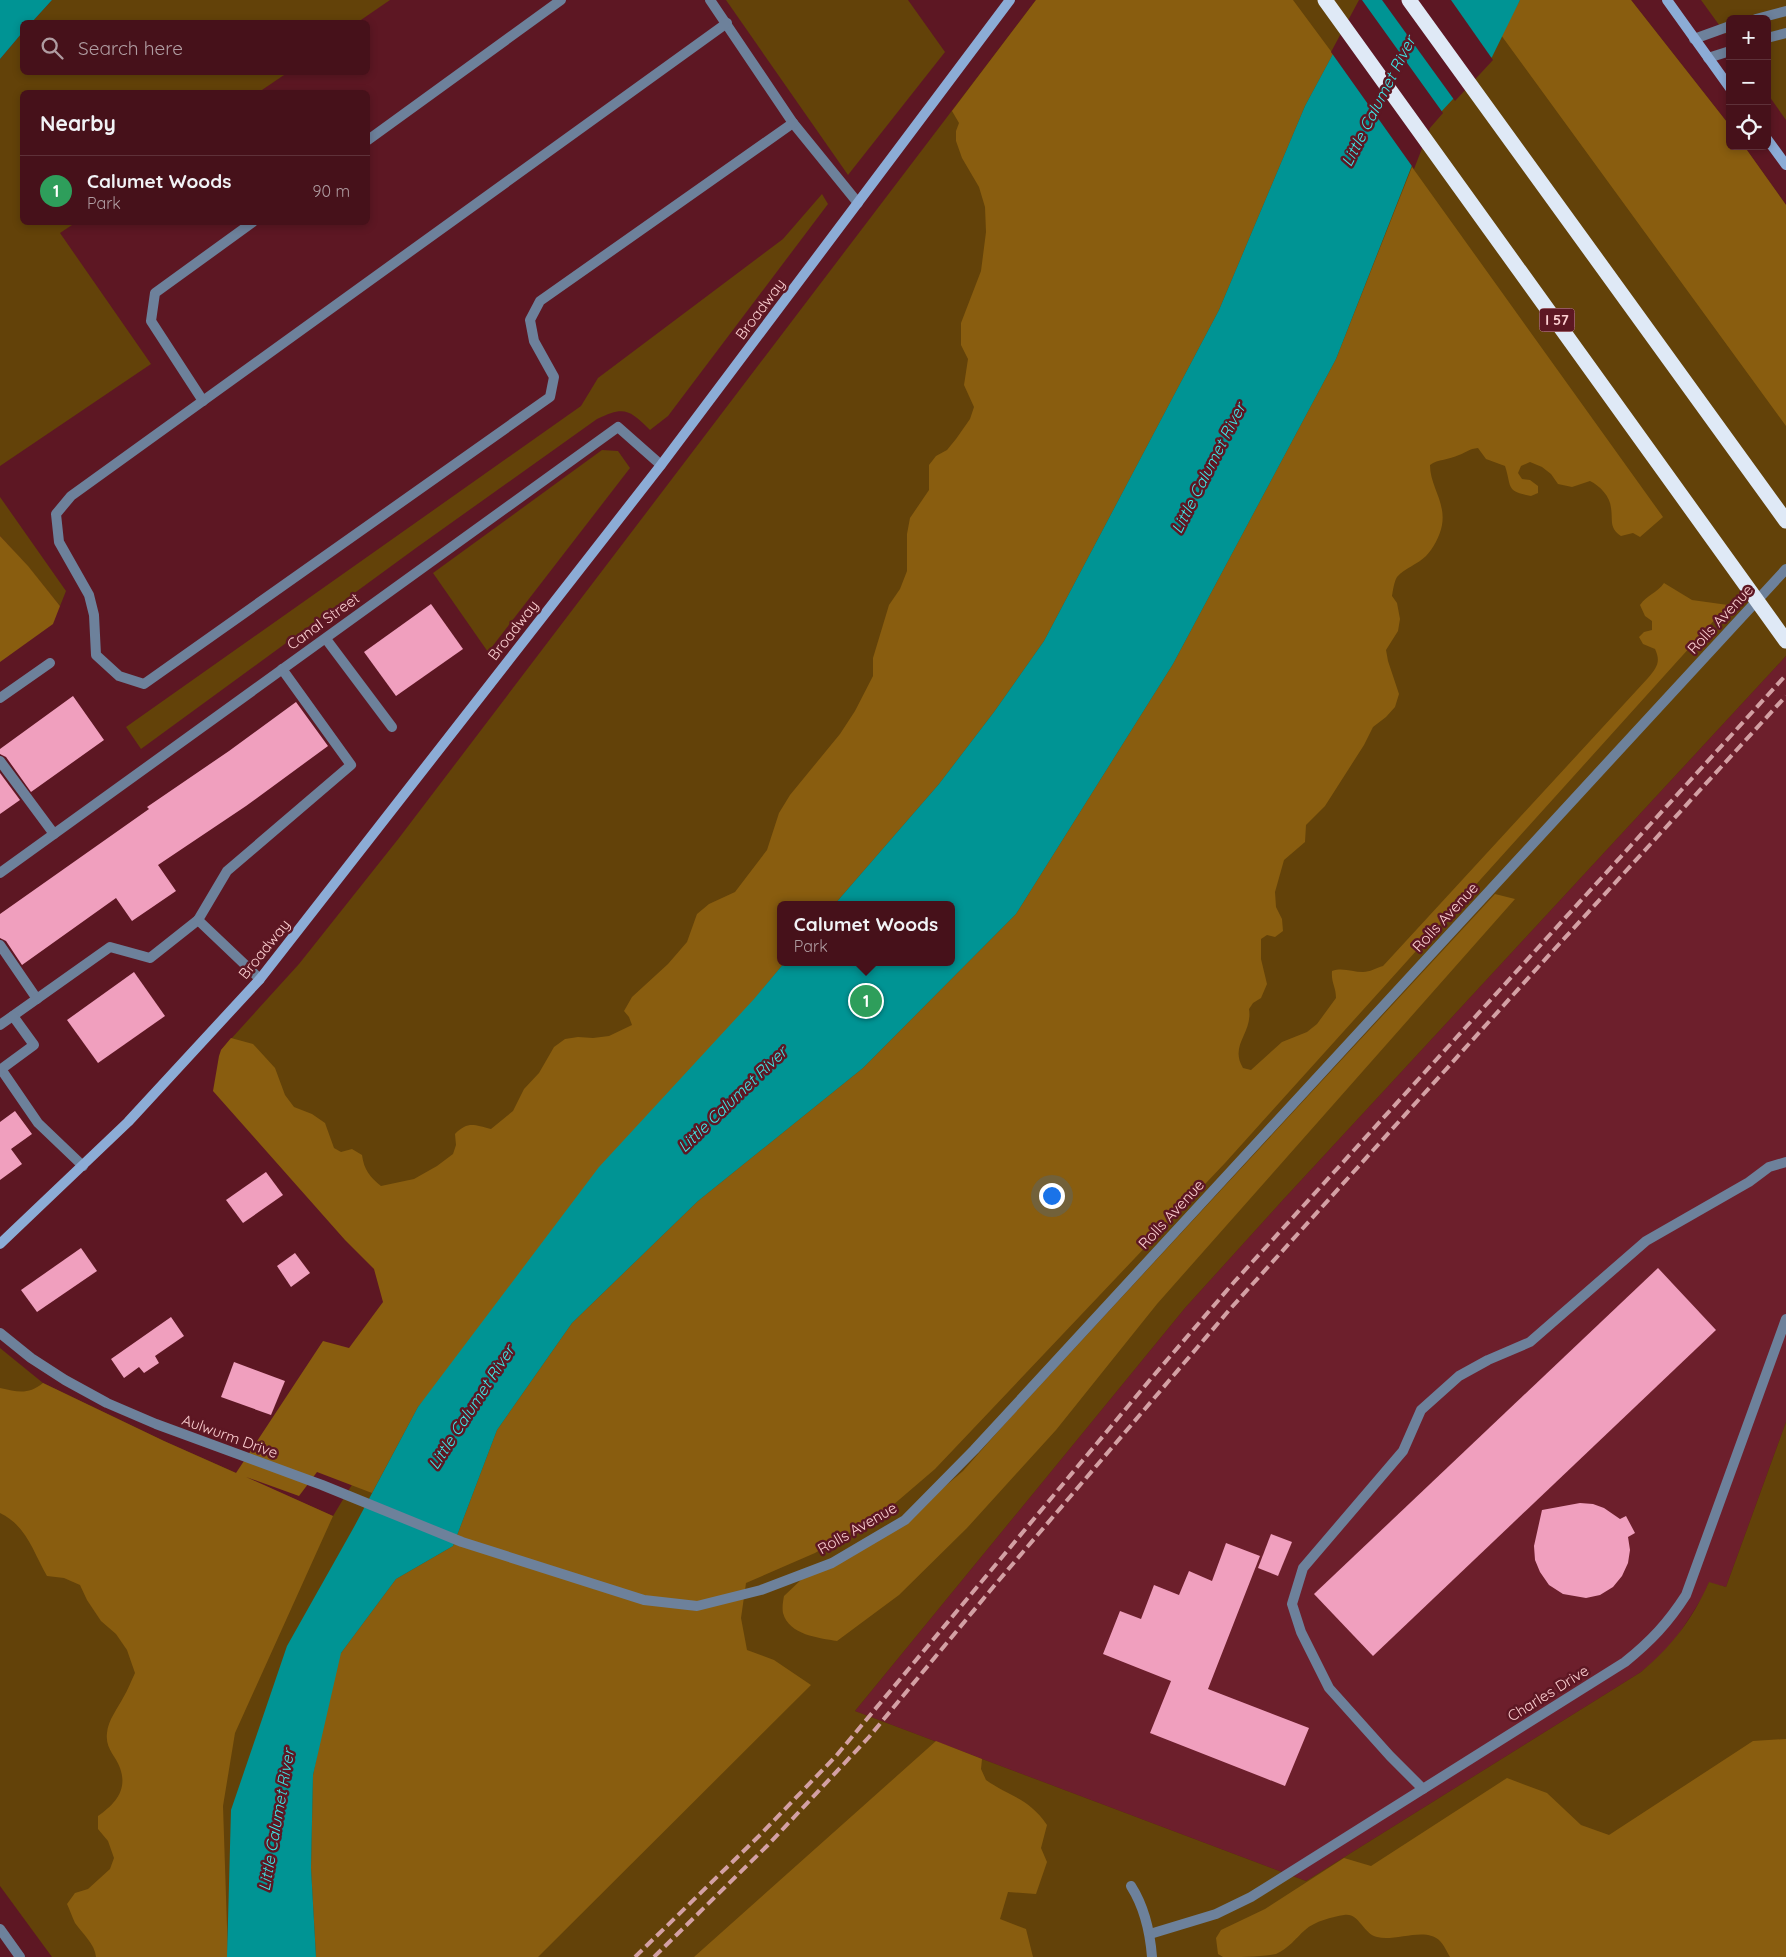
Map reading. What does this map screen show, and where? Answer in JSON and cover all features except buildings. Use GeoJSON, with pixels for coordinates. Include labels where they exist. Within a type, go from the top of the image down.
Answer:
{"type":"FeatureCollection","features":[{"type":"Feature","properties":{"kind":"highway","name":"I 57"},"geometry":{"type":"LineString","coordinates":[[1326,0],[1786,641]]}},
{"type":"Feature","properties":{"kind":"highway"},"geometry":{"type":"LineString","coordinates":[[1409,0],[1786,521]]}},
{"type":"Feature","properties":{"kind":"street"},"geometry":{"type":"LineString","coordinates":[[370,139],[561,0]]}},
{"type":"Feature","properties":{"kind":"street"},"geometry":{"type":"LineString","coordinates":[[710,0],[793,123],[858,203]]}},
{"type":"Feature","properties":{"kind":"street","name":"Broadway"},"geometry":{"type":"LineString","coordinates":[[0,1244],[128,1122],[260,979],[661,465],[1010,0]]}},
{"type":"Feature","properties":{"kind":"street"},"geometry":{"type":"LineString","coordinates":[[1667,0],[1726,83]]}},
{"type":"Feature","properties":{"kind":"street"},"geometry":{"type":"LineString","coordinates":[[1771,16],[1786,12]]}},
{"type":"Feature","properties":{"kind":"street"},"geometry":{"type":"LineString","coordinates":[[726,23],[70,496],[56,514],[58,542],[89,595],[94,615],[96,655],[119,676],[144,684],[550,397],[554,377],[534,341],[530,320],[540,301],[793,123]]}},
{"type":"Feature","properties":{"kind":"street"},"geometry":{"type":"LineString","coordinates":[[1694,39],[1726,27]]}},
{"type":"Feature","properties":{"kind":"street"},"geometry":{"type":"LineString","coordinates":[[1771,37],[1786,33]]}},
{"type":"Feature","properties":{"kind":"street"},"geometry":{"type":"LineString","coordinates":[[1708,58],[1726,52]]}},
{"type":"Feature","properties":{"kind":"street"},"geometry":{"type":"LineString","coordinates":[[1771,144],[1786,165]]}},
{"type":"Feature","properties":{"kind":"street"},"geometry":{"type":"LineString","coordinates":[[203,401],[151,321],[155,293],[249,225]]}},
{"type":"Feature","properties":{"kind":"street","name":"Canal Street"},"geometry":{"type":"LineString","coordinates":[[0,873],[618,428],[661,465]]}},
{"type":"Feature","properties":{"kind":"street","name":"Rolls Avenue"},"geometry":{"type":"LineString","coordinates":[[462,1542],[644,1600],[697,1606],[761,1590],[832,1563],[905,1520],[974,1450],[1786,569]]}},
{"type":"Feature","properties":{"kind":"street"},"geometry":{"type":"LineString","coordinates":[[326,639],[392,727]]}},
{"type":"Feature","properties":{"kind":"street"},"geometry":{"type":"LineString","coordinates":[[0,698],[50,663]]}},
{"type":"Feature","properties":{"kind":"street"},"geometry":{"type":"LineString","coordinates":[[0,1025],[110,947],[150,958],[198,920],[227,871],[351,765],[282,669]]}},
{"type":"Feature","properties":{"kind":"street"},"geometry":{"type":"LineString","coordinates":[[0,761],[54,834]]}},
{"type":"Feature","properties":{"kind":"street"},"geometry":{"type":"LineString","coordinates":[[198,920],[260,979]]}},
{"type":"Feature","properties":{"kind":"street"},"geometry":{"type":"LineString","coordinates":[[0,946],[37,999]]}},
{"type":"Feature","properties":{"kind":"street"},"geometry":{"type":"LineString","coordinates":[[13,1016],[34,1046],[1,1070],[38,1123],[82,1166]]}},
{"type":"Feature","properties":{"kind":"street"},"geometry":{"type":"LineString","coordinates":[[1423,1789],[1390,1756],[1329,1688],[1301,1632],[1292,1604],[1303,1568],[1403,1451],[1421,1410],[1459,1376],[1488,1360],[1530,1342],[1646,1241],[1749,1182],[1769,1167],[1786,1162]]}},
{"type":"Feature","properties":{"kind":"street","name":"Charles Drive"},"geometry":{"type":"LineString","coordinates":[[1150,1934],[1216,1914],[1251,1897],[1625,1662],[1650,1642],[1672,1618],[1686,1595],[1786,1319]]}},
{"type":"Feature","properties":{"kind":"street","name":"Aulwurm Drive"},"geometry":{"type":"LineString","coordinates":[[0,1333],[31,1358],[107,1403],[156,1424],[322,1485],[462,1542]]}},
{"type":"Feature","properties":{"kind":"street"},"geometry":{"type":"LineString","coordinates":[[1131,1886],[1145,1915],[1150,1934],[1152,1957]]}},
{"type":"Feature","properties":{"kind":"street"},"geometry":{"type":"LineString","coordinates":[[0,1929],[20,1957]]}},
{"type":"Feature","properties":{"kind":"shaded area"},"geometry":{"type":"Polygon","coordinates":[[[52,0],[390,0],[361,20],[34,20],[52,0]]]}},
{"type":"Feature","properties":{"kind":"shaded area"},"geometry":{"type":"Polygon","coordinates":[[[726,0],[908,0],[945,52],[848,175],[726,0]]]}},
{"type":"Feature","properties":{"kind":"shaded area"},"geometry":{"type":"Polygon","coordinates":[[[1036,0],[1631,0],[1726,121],[1726,150],[1747,150],[1786,205],[1786,656],[1185,1308],[855,1711],[1306,1881],[1641,1672],[1652,1662],[1680,1632],[1696,1608],[1709,1582],[1726,1587],[1786,1422],[1786,1957],[52,1957],[0,1886],[0,1348],[43,1383],[164,1441],[333,1516],[459,1308],[221,1050],[299,964],[399,838],[1036,0]]]}},
{"type":"Feature","properties":{"kind":"shaded area"},"geometry":{"type":"Polygon","coordinates":[[[1036,0],[1293,0],[1333,54],[1305,106],[1219,310],[1044,641],[994,712],[939,784],[837,901],[777,901],[777,966],[782,966],[418,1407],[372,1493],[317,1472],[299,1496],[246,1477],[333,1516],[235,1733],[223,1806],[228,1957],[96,1957],[88,1939],[75,1923],[67,1904],[75,1893],[88,1889],[110,1869],[114,1858],[108,1841],[98,1829],[98,1816],[115,1801],[121,1790],[122,1783],[120,1768],[109,1748],[107,1733],[111,1719],[135,1673],[127,1650],[116,1634],[101,1621],[87,1600],[80,1585],[64,1578],[47,1576],[23,1532],[9,1518],[0,1513],[0,1388],[23,1392],[38,1387],[43,1383],[236,1473],[323,1341],[349,1348],[383,1302],[374,1269],[345,1240],[213,1091],[221,1050],[231,1038],[253,1044],[275,1068],[285,1095],[294,1107],[312,1114],[325,1123],[334,1148],[341,1152],[352,1149],[362,1155],[368,1173],[381,1186],[414,1179],[453,1154],[456,1145],[455,1134],[464,1127],[472,1125],[491,1129],[513,1111],[524,1089],[539,1073],[554,1047],[565,1039],[609,1036],[632,1025],[624,1011],[632,997],[668,964],[687,942],[697,914],[709,904],[735,892],[767,850],[779,813],[790,795],[840,734],[855,711],[873,676],[873,658],[889,605],[900,589],[907,571],[907,534],[910,518],[929,490],[929,465],[936,456],[947,450],[956,439],[970,419],[974,407],[964,385],[968,359],[961,345],[961,323],[981,271],[986,232],[985,207],[979,187],[962,158],[956,141],[956,131],[959,123],[952,111],[1036,0]]]}},
{"type":"Feature","properties":{"kind":"shaded area"},"geometry":{"type":"Polygon","coordinates":[[[1520,0],[1631,0],[1726,121],[1726,150],[1747,150],[1786,205],[1786,426],[1501,35],[1520,0]]]}},
{"type":"Feature","properties":{"kind":"shaded area"},"geometry":{"type":"Polygon","coordinates":[[[1701,0],[1786,0],[1786,120],[1771,99],[1771,15],[1726,15],[1726,34],[1701,0]]]}},
{"type":"Feature","properties":{"kind":"shaded area"},"geometry":{"type":"Polygon","coordinates":[[[20,35],[20,75],[284,75],[262,90],[20,90],[20,225],[72,225],[60,233],[151,364],[0,466],[0,59],[20,35]]]}},
{"type":"Feature","properties":{"kind":"shaded area"},"geometry":{"type":"Polygon","coordinates":[[[1412,167],[1663,517],[1640,537],[1633,533],[1621,536],[1613,527],[1612,513],[1607,496],[1590,481],[1572,487],[1558,484],[1551,474],[1542,467],[1530,462],[1521,466],[1518,473],[1522,479],[1530,480],[1538,486],[1538,493],[1531,496],[1523,494],[1513,490],[1511,487],[1505,466],[1486,459],[1478,448],[1430,465],[1432,480],[1442,509],[1442,525],[1438,538],[1429,553],[1400,574],[1394,584],[1392,596],[1397,603],[1400,619],[1398,631],[1386,650],[1399,694],[1395,707],[1373,727],[1364,745],[1325,806],[1306,825],[1305,842],[1284,860],[1275,892],[1276,907],[1282,919],[1283,931],[1275,937],[1267,935],[1261,939],[1261,959],[1267,984],[1261,998],[1253,1003],[1249,1009],[1248,1025],[1239,1052],[1239,1060],[1243,1068],[1251,1070],[1282,1042],[1307,1032],[1317,1024],[1336,998],[1332,971],[1366,972],[1383,966],[1648,678],[1656,667],[1658,657],[1655,649],[1643,644],[1639,637],[1644,632],[1652,630],[1652,621],[1645,616],[1640,605],[1646,599],[1664,583],[1692,600],[1728,605],[1225,1163],[935,1469],[886,1511],[815,1553],[746,1583],[741,1618],[747,1650],[774,1660],[811,1685],[538,1957],[316,1957],[311,1868],[313,1775],[338,1649],[341,1653],[396,1579],[453,1546],[497,1430],[572,1323],[698,1201],[863,1068],[1016,914],[1173,664],[1336,359],[1412,167]]]}},
{"type":"Feature","properties":{"kind":"shaded area"},"geometry":{"type":"Polygon","coordinates":[[[822,194],[828,204],[668,416],[650,430],[637,418],[626,412],[614,412],[597,419],[416,548],[141,749],[126,727],[581,406],[598,378],[783,239],[822,194]]]}},
{"type":"Feature","properties":{"kind":"shaded area"},"geometry":{"type":"Polygon","coordinates":[[[602,450],[618,451],[630,468],[488,652],[433,573],[602,450]]]}},
{"type":"Feature","properties":{"kind":"shaded area"},"geometry":{"type":"Polygon","coordinates":[[[0,497],[66,591],[60,606],[0,536],[0,497]]]}},
{"type":"Feature","properties":{"kind":"shaded area"},"geometry":{"type":"Polygon","coordinates":[[[0,536],[28,566],[60,606],[53,624],[0,662],[0,536]]]}},
{"type":"Feature","properties":{"kind":"shaded area"},"geometry":{"type":"Polygon","coordinates":[[[1786,656],[1786,1422],[1726,1587],[1709,1583],[1702,1598],[1677,1637],[1663,1654],[1641,1672],[1306,1881],[855,1711],[1185,1308],[1786,656]]]}},
{"type":"Feature","properties":{"kind":"shaded area"},"geometry":{"type":"Polygon","coordinates":[[[1495,894],[1515,899],[1157,1304],[1056,1430],[967,1528],[899,1595],[837,1641],[806,1634],[791,1626],[783,1613],[784,1596],[804,1577],[904,1521],[963,1471],[1495,894]]]}},
{"type":"Feature","properties":{"kind":"shaded area"},"geometry":{"type":"Polygon","coordinates":[[[1786,1739],[1786,1957],[1450,1957],[1441,1943],[1434,1937],[1419,1934],[1392,1938],[1377,1937],[1368,1932],[1354,1917],[1349,1915],[1329,1918],[1314,1924],[1276,1954],[1223,1957],[1218,1954],[1216,1938],[1221,1930],[1265,1909],[1344,1858],[1371,1866],[1507,1778],[1547,1793],[1581,1825],[1609,1835],[1753,1741],[1786,1739]]]}},
{"type":"Feature","properties":{"kind":"shaded area"},"geometry":{"type":"Polygon","coordinates":[[[936,1741],[982,1759],[981,1769],[986,1780],[1026,1803],[1047,1825],[1041,1848],[1047,1862],[1036,1894],[1008,1892],[1000,1919],[1026,1929],[1033,1957],[694,1957],[936,1741]]]}},
{"type":"Feature","properties":{"kind":"water"},"geometry":{"type":"Polygon","coordinates":[[[0,0],[52,0],[34,20],[20,20],[20,35],[0,59],[0,0]]]}},
{"type":"Feature","properties":{"kind":"water","name":"Little Calumet River"},"geometry":{"type":"Polygon","coordinates":[[[1362,0],[1520,0],[1492,57],[1427,127],[1336,359],[1173,664],[1016,914],[863,1068],[698,1201],[572,1323],[497,1430],[453,1546],[396,1579],[341,1653],[313,1775],[311,1868],[316,1957],[227,1957],[231,1810],[287,1646],[354,1527],[418,1407],[599,1167],[754,999],[782,966],[955,966],[955,901],[837,901],[939,784],[994,712],[1044,641],[1219,310],[1305,106],[1362,0]]]}},
{"type":"Feature","properties":{"kind":"pier"},"geometry":{"type":"Polygon","coordinates":[[[1359,0],[1362,0],[1443,113],[1430,128],[1414,169],[1331,52],[1359,0]]]}},
{"type":"Feature","properties":{"kind":"pier"},"geometry":{"type":"Polygon","coordinates":[[[1382,0],[1451,0],[1493,60],[1455,101],[1382,0]]]}},
{"type":"Feature","properties":{"kind":"railway"},"geometry":{"type":"LineString","coordinates":[[635,1957],[759,1836],[836,1756],[1149,1381],[1235,1281],[1786,675]]}},
{"type":"Feature","properties":{"kind":"railway"},"geometry":{"type":"LineString","coordinates":[[654,1957],[768,1845],[869,1737],[994,1586],[1231,1308],[1540,965],[1786,696]]}},
{"type":"Feature","properties":{"kind":"place","name":"Calumet Woods"},"geometry":{"type":"Point","coordinates":[866,1001]}}]}
